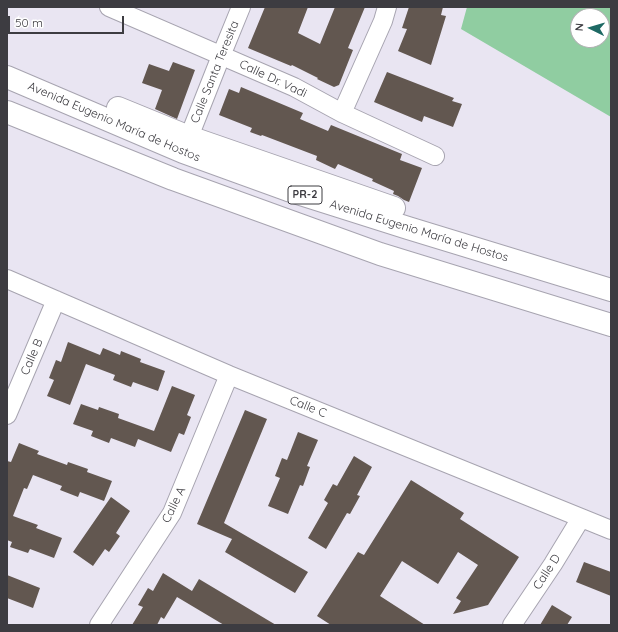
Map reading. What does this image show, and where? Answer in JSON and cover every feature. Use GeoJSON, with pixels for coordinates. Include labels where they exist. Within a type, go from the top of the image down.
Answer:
{"type":"FeatureCollection","features":[{"type":"Feature","properties":{"kind":"highway"},"geometry":{"type":"LineString","coordinates":[[16,81],[118,108],[189,137],[408,213],[476,248]]}},
{"type":"Feature","properties":{"kind":"highway","name":"Avenida Eugenio María de Hostos"},"geometry":{"type":"LineString","coordinates":[[16,81],[183,152],[288,190],[611,290]]}},
{"type":"Feature","properties":{"kind":"highway","name":"PR-2"},"geometry":{"type":"LineString","coordinates":[[7,112],[173,179],[380,254],[611,325]]}},
{"type":"Feature","properties":{"kind":"street","name":"Calle Dr. Vadi"},"geometry":{"type":"LineString","coordinates":[[110,7],[294,87],[342,113],[435,156]]}},
{"type":"Feature","properties":{"kind":"street","name":"Calle Santa Teresita"},"geometry":{"type":"LineString","coordinates":[[189,137],[241,7]]}},
{"type":"Feature","properties":{"kind":"street"},"geometry":{"type":"LineString","coordinates":[[342,113],[387,7]]}},
{"type":"Feature","properties":{"kind":"street","name":"Calle C"},"geometry":{"type":"LineString","coordinates":[[7,279],[229,375],[611,530]]}},
{"type":"Feature","properties":{"kind":"street","name":"Calle B"},"geometry":{"type":"LineString","coordinates":[[7,415],[56,300]]}},
{"type":"Feature","properties":{"kind":"street","name":"Calle A"},"geometry":{"type":"LineString","coordinates":[[99,625],[172,513],[229,375]]}},
{"type":"Feature","properties":{"kind":"street","name":"Calle D"},"geometry":{"type":"LineString","coordinates":[[512,625],[553,564],[581,518]]}},
{"type":"Feature","properties":{"kind":"green space"},"geometry":{"type":"Polygon","coordinates":[[[467,7],[611,7],[611,117],[461,29],[467,7]]]}},
{"type":"Feature","properties":{"kind":"building"},"geometry":{"type":"Polygon","coordinates":[[[265,7],[308,7],[298,33],[320,44],[335,7],[365,7],[348,48],[353,50],[339,85],[334,87],[292,65],[291,66],[248,48],[265,7]]]}},
{"type":"Feature","properties":{"kind":"building"},"geometry":{"type":"Polygon","coordinates":[[[409,7],[443,7],[441,15],[446,16],[431,65],[398,51],[407,29],[402,28],[409,7]]]}},
{"type":"Feature","properties":{"kind":"building"},"geometry":{"type":"Polygon","coordinates":[[[173,62],[195,70],[177,119],[155,109],[162,90],[142,83],[149,64],[169,71],[173,62]]]}},
{"type":"Feature","properties":{"kind":"building"},"geometry":{"type":"Polygon","coordinates":[[[387,72],[454,98],[452,101],[462,104],[453,127],[424,116],[422,122],[374,102],[387,72]]]}},
{"type":"Feature","properties":{"kind":"building"},"geometry":{"type":"Polygon","coordinates":[[[241,87],[303,113],[300,119],[328,131],[331,125],[402,154],[400,160],[422,168],[409,202],[393,194],[394,191],[372,181],[373,179],[338,164],[335,169],[316,160],[317,156],[262,135],[261,136],[250,132],[252,128],[219,115],[229,89],[239,93],[241,87]]]}},
{"type":"Feature","properties":{"kind":"building"},"geometry":{"type":"Polygon","coordinates":[[[68,342],[100,355],[103,348],[120,355],[121,351],[141,359],[140,362],[165,371],[158,391],[133,382],[131,387],[113,380],[115,375],[86,364],[70,405],[47,396],[54,380],[49,378],[56,360],[61,362],[68,342]]]}},
{"type":"Feature","properties":{"kind":"building"},"geometry":{"type":"Polygon","coordinates":[[[172,386],[195,395],[187,415],[191,417],[184,435],[179,433],[171,452],[138,439],[135,447],[111,438],[109,443],[91,436],[93,431],[73,424],[81,404],[98,410],[99,407],[119,414],[118,418],[154,431],[172,386]]]}},
{"type":"Feature","properties":{"kind":"building"},"geometry":{"type":"Polygon","coordinates":[[[245,410],[267,419],[224,523],[308,572],[295,593],[225,552],[232,539],[197,524],[245,410]]]}},
{"type":"Feature","properties":{"kind":"building"},"geometry":{"type":"Polygon","coordinates":[[[298,432],[318,440],[307,466],[310,467],[303,486],[300,485],[288,514],[268,506],[280,478],[275,476],[282,458],[287,460],[298,432]]]}},
{"type":"Feature","properties":{"kind":"building"},"geometry":{"type":"Polygon","coordinates":[[[19,443],[39,451],[37,454],[67,465],[68,462],[88,469],[87,472],[112,481],[104,501],[80,492],[78,497],[60,490],[62,486],[33,475],[27,489],[24,488],[13,516],[38,525],[36,528],[62,538],[54,558],[30,549],[28,553],[10,547],[12,542],[7,540],[7,461],[11,462],[19,443]]]}},
{"type":"Feature","properties":{"kind":"building"},"geometry":{"type":"Polygon","coordinates":[[[354,456],[372,467],[357,495],[360,496],[350,514],[347,513],[326,549],[308,538],[328,503],[324,500],[333,484],[337,486],[354,456]]]}},
{"type":"Feature","properties":{"kind":"building"},"geometry":{"type":"Polygon","coordinates":[[[411,480],[464,513],[460,519],[519,557],[488,605],[453,614],[461,601],[456,598],[478,565],[458,552],[438,584],[402,561],[380,596],[425,625],[331,625],[317,616],[358,552],[364,555],[411,480]]]}},
{"type":"Feature","properties":{"kind":"building"},"geometry":{"type":"Polygon","coordinates":[[[111,497],[130,511],[116,533],[120,536],[109,552],[105,549],[93,566],[73,552],[111,497]]]}},
{"type":"Feature","properties":{"kind":"building"},"geometry":{"type":"Polygon","coordinates":[[[584,562],[611,572],[611,596],[576,582],[584,562]]]}},
{"type":"Feature","properties":{"kind":"building"},"geometry":{"type":"Polygon","coordinates":[[[163,573],[192,591],[199,579],[276,625],[224,625],[177,597],[164,619],[161,617],[157,625],[132,625],[143,607],[138,605],[148,588],[153,591],[163,573]]]}},
{"type":"Feature","properties":{"kind":"building"},"geometry":{"type":"Polygon","coordinates":[[[7,575],[40,588],[33,608],[7,598],[7,575]]]}},
{"type":"Feature","properties":{"kind":"building"},"geometry":{"type":"Polygon","coordinates":[[[552,605],[572,617],[567,625],[540,625],[552,605]]]}}]}
